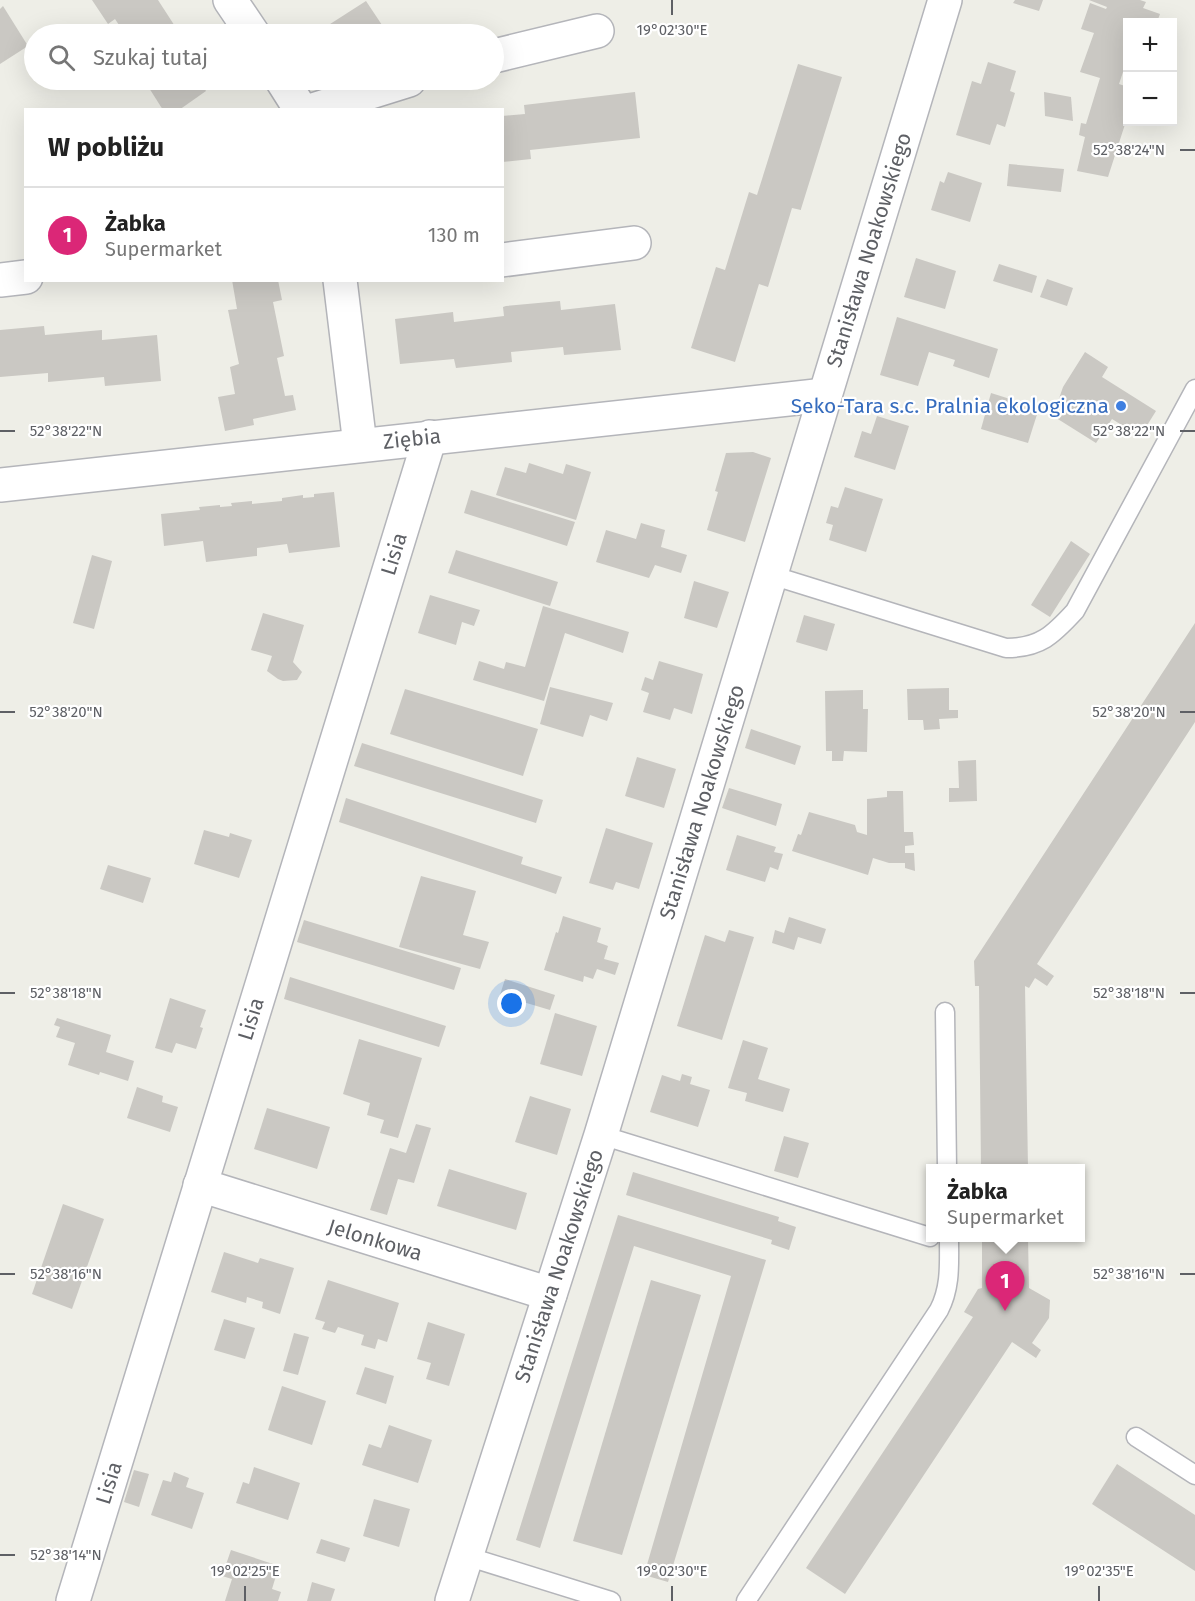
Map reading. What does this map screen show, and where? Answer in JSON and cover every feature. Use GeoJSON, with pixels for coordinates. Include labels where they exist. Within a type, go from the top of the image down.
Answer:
{"type":"FeatureCollection","features":[{"type":"Feature","properties":{"kind":"street"},"geometry":{"type":"LineString","coordinates":[[230,0],[246,24]]}},
{"type":"Feature","properties":{"kind":"street","name":"Stanisława Noakowskiego"},"geometry":{"type":"LineString","coordinates":[[452,1601],[601,1135],[945,0]]}},
{"type":"Feature","properties":{"kind":"street"},"geometry":{"type":"LineString","coordinates":[[504,54],[597,31]]}},
{"type":"Feature","properties":{"kind":"street"},"geometry":{"type":"LineString","coordinates":[[288,90],[300,108]]}},
{"type":"Feature","properties":{"kind":"street"},"geometry":{"type":"LineString","coordinates":[[320,108],[378,90]]}},
{"type":"Feature","properties":{"kind":"street"},"geometry":{"type":"LineString","coordinates":[[504,260],[634,243]]}},
{"type":"Feature","properties":{"kind":"street"},"geometry":{"type":"LineString","coordinates":[[0,280],[24,277]]}},
{"type":"Feature","properties":{"kind":"street"},"geometry":{"type":"LineString","coordinates":[[340,282],[360,445]]}},
{"type":"Feature","properties":{"kind":"street","name":"Ziębia"},"geometry":{"type":"LineString","coordinates":[[0,485],[825,395]]}},
{"type":"Feature","properties":{"kind":"street","name":"Lisia"},"geometry":{"type":"LineString","coordinates":[[73,1601],[430,437]]}},
{"type":"Feature","properties":{"kind":"street","name":"Jelonkowa"},"geometry":{"type":"LineString","coordinates":[[200,1185],[550,1294]]}},
{"type":"Feature","properties":{"kind":"lane"},"geometry":{"type":"LineString","coordinates":[[771,575],[1006,648],[1033,645],[1053,634],[1075,611],[1195,389]]}},
{"type":"Feature","properties":{"kind":"lane"},"geometry":{"type":"LineString","coordinates":[[945,1012],[947,1164]]}},
{"type":"Feature","properties":{"kind":"lane"},"geometry":{"type":"LineString","coordinates":[[601,1135],[926,1235]]}},
{"type":"Feature","properties":{"kind":"lane"},"geometry":{"type":"LineString","coordinates":[[746,1601],[945,1299],[948,1283],[941,1242]]}},
{"type":"Feature","properties":{"kind":"lane"},"geometry":{"type":"LineString","coordinates":[[1137,1437],[1195,1474]]}},
{"type":"Feature","properties":{"kind":"lane"},"geometry":{"type":"LineString","coordinates":[[466,1556],[611,1601]]}},
{"type":"Feature","properties":{"kind":"building"},"geometry":{"type":"Polygon","coordinates":[[[92,0],[158,0],[174,24],[118,24],[115,19],[108,24],[92,0]]]}},
{"type":"Feature","properties":{"kind":"building"},"geometry":{"type":"Polygon","coordinates":[[[1015,0],[1043,0],[1039,11],[1013,3],[1015,0]]]}},
{"type":"Feature","properties":{"kind":"building"},"geometry":{"type":"Polygon","coordinates":[[[1089,0],[1140,0],[1146,2],[1143,8],[1160,14],[1158,18],[1123,18],[1123,72],[1119,84],[1123,85],[1124,126],[1108,177],[1077,171],[1085,137],[1079,135],[1081,123],[1086,124],[1100,78],[1080,72],[1094,33],[1081,29],[1090,3],[1106,9],[1107,7],[1089,0]]]}},
{"type":"Feature","properties":{"kind":"building"},"geometry":{"type":"Polygon","coordinates":[[[366,1],[381,24],[330,24],[366,1]]]}},
{"type":"Feature","properties":{"kind":"building"},"geometry":{"type":"Polygon","coordinates":[[[3,6],[24,40],[24,49],[0,64],[0,9],[3,6]]]}},
{"type":"Feature","properties":{"kind":"building"},"geometry":{"type":"Polygon","coordinates":[[[988,62],[1016,71],[1010,91],[1015,93],[1005,127],[997,124],[990,145],[956,135],[972,81],[981,84],[988,62]]]}},
{"type":"Feature","properties":{"kind":"building"},"geometry":{"type":"Polygon","coordinates":[[[798,64],[842,77],[801,210],[792,208],[768,287],[759,284],[735,362],[691,348],[716,267],[725,270],[749,192],[757,195],[798,64]]]}},
{"type":"Feature","properties":{"kind":"building"},"geometry":{"type":"Polygon","coordinates":[[[150,90],[206,91],[182,108],[162,108],[150,90]]]}},
{"type":"Feature","properties":{"kind":"building"},"geometry":{"type":"Polygon","coordinates":[[[635,92],[640,138],[530,150],[531,159],[504,162],[504,116],[525,114],[524,105],[635,92]]]}},
{"type":"Feature","properties":{"kind":"building"},"geometry":{"type":"Polygon","coordinates":[[[1044,92],[1071,97],[1073,121],[1045,116],[1044,92]]]}},
{"type":"Feature","properties":{"kind":"building"},"geometry":{"type":"Polygon","coordinates":[[[1009,164],[1064,169],[1061,192],[1007,186],[1009,164]]]}},
{"type":"Feature","properties":{"kind":"building"},"geometry":{"type":"Polygon","coordinates":[[[948,172],[982,183],[970,222],[931,210],[940,181],[944,183],[948,172]]]}},
{"type":"Feature","properties":{"kind":"building"},"geometry":{"type":"Polygon","coordinates":[[[916,258],[956,271],[945,309],[904,297],[916,258]]]}},
{"type":"Feature","properties":{"kind":"building"},"geometry":{"type":"Polygon","coordinates":[[[999,264],[1037,276],[1032,293],[993,281],[999,264]]]}},
{"type":"Feature","properties":{"kind":"building"},"geometry":{"type":"Polygon","coordinates":[[[1047,279],[1073,288],[1067,306],[1040,297],[1047,279]]]}},
{"type":"Feature","properties":{"kind":"building"},"geometry":{"type":"Polygon","coordinates":[[[232,282],[278,282],[282,300],[273,302],[284,356],[277,358],[285,396],[293,395],[296,410],[253,419],[254,425],[225,431],[218,397],[235,394],[230,367],[239,364],[228,310],[237,309],[232,282]]]}},
{"type":"Feature","properties":{"kind":"building"},"geometry":{"type":"Polygon","coordinates":[[[560,301],[561,310],[615,304],[621,350],[564,355],[563,347],[511,352],[512,362],[456,368],[454,359],[400,364],[395,319],[453,312],[454,322],[504,316],[503,307],[506,306],[560,301]]]}},
{"type":"Feature","properties":{"kind":"building"},"geometry":{"type":"Polygon","coordinates":[[[897,317],[998,349],[989,378],[953,366],[955,360],[929,352],[918,386],[880,375],[897,317]]]}},
{"type":"Feature","properties":{"kind":"building"},"geometry":{"type":"Polygon","coordinates":[[[44,326],[45,335],[102,330],[102,340],[157,335],[161,381],[105,386],[104,377],[48,382],[48,373],[0,377],[0,330],[44,326]]]}},
{"type":"Feature","properties":{"kind":"building"},"geometry":{"type":"Polygon","coordinates":[[[1085,352],[1108,367],[1102,377],[1156,411],[1146,427],[1141,424],[1136,434],[1112,419],[1096,443],[1053,416],[1063,387],[1085,352]]]}},
{"type":"Feature","properties":{"kind":"building"},"geometry":{"type":"Polygon","coordinates":[[[991,393],[1039,408],[1028,443],[981,429],[991,393]]]}},
{"type":"Feature","properties":{"kind":"building"},"geometry":{"type":"Polygon","coordinates":[[[877,416],[909,426],[895,470],[854,457],[862,431],[871,434],[877,416]]]}},
{"type":"Feature","properties":{"kind":"building"},"geometry":{"type":"Polygon","coordinates":[[[753,452],[771,458],[745,542],[707,530],[726,453],[753,452]]]}},
{"type":"Feature","properties":{"kind":"building"},"geometry":{"type":"Polygon","coordinates":[[[529,463],[563,474],[566,464],[591,472],[576,520],[496,495],[505,467],[526,473],[529,463]]]}},
{"type":"Feature","properties":{"kind":"building"},"geometry":{"type":"Polygon","coordinates":[[[845,487],[883,499],[866,552],[829,540],[833,525],[826,523],[831,506],[838,508],[845,487]]]}},
{"type":"Feature","properties":{"kind":"building"},"geometry":{"type":"Polygon","coordinates":[[[471,490],[575,522],[567,546],[464,513],[471,490]]]}},
{"type":"Feature","properties":{"kind":"building"},"geometry":{"type":"Polygon","coordinates":[[[334,492],[340,547],[289,553],[287,544],[257,548],[257,556],[206,562],[203,541],[164,546],[161,514],[200,510],[199,507],[232,506],[231,503],[252,501],[252,504],[282,501],[282,498],[303,495],[303,498],[314,497],[314,494],[334,492]]]}},
{"type":"Feature","properties":{"kind":"building"},"geometry":{"type":"Polygon","coordinates":[[[641,523],[665,530],[661,547],[687,555],[681,573],[655,565],[649,578],[596,562],[606,530],[636,539],[641,523]]]}},
{"type":"Feature","properties":{"kind":"building"},"geometry":{"type":"Polygon","coordinates":[[[1071,541],[1090,554],[1050,617],[1031,605],[1071,541]]]}},
{"type":"Feature","properties":{"kind":"building"},"geometry":{"type":"Polygon","coordinates":[[[456,550],[558,582],[550,606],[448,573],[456,550]]]}},
{"type":"Feature","properties":{"kind":"building"},"geometry":{"type":"Polygon","coordinates":[[[92,555],[112,561],[94,629],[73,623],[92,555]]]}},
{"type":"Feature","properties":{"kind":"building"},"geometry":{"type":"Polygon","coordinates":[[[694,581],[729,592],[717,628],[684,618],[694,581]]]}},
{"type":"Feature","properties":{"kind":"building"},"geometry":{"type":"Polygon","coordinates":[[[430,595],[480,610],[474,626],[462,622],[456,645],[418,633],[430,595]]]}},
{"type":"Feature","properties":{"kind":"building"},"geometry":{"type":"Polygon","coordinates":[[[543,606],[629,632],[623,653],[565,633],[544,701],[473,680],[479,661],[504,669],[506,662],[525,667],[543,606]]]}},
{"type":"Feature","properties":{"kind":"building"},"geometry":{"type":"Polygon","coordinates":[[[263,613],[304,625],[293,662],[302,672],[297,680],[278,679],[267,671],[272,656],[251,650],[263,613]]]}},
{"type":"Feature","properties":{"kind":"building"},"geometry":{"type":"Polygon","coordinates":[[[804,615],[835,624],[827,651],[796,642],[804,615]]]}},
{"type":"Feature","properties":{"kind":"building"},"geometry":{"type":"Polygon","coordinates":[[[1195,623],[1195,722],[1037,964],[1054,976],[1047,986],[1035,978],[1029,988],[1025,986],[1028,1164],[981,1164],[979,986],[975,986],[974,961],[1195,623]]]}},
{"type":"Feature","properties":{"kind":"building"},"geometry":{"type":"Polygon","coordinates":[[[659,661],[703,674],[692,714],[674,708],[670,720],[643,712],[649,693],[641,690],[645,677],[653,680],[659,661]]]}},
{"type":"Feature","properties":{"kind":"building"},"geometry":{"type":"Polygon","coordinates":[[[550,687],[613,703],[607,721],[590,715],[583,737],[540,724],[550,687]]]}},
{"type":"Feature","properties":{"kind":"building"},"geometry":{"type":"Polygon","coordinates":[[[949,688],[949,710],[958,710],[958,718],[939,719],[940,729],[924,730],[923,720],[908,720],[907,689],[949,688]]]}},
{"type":"Feature","properties":{"kind":"building"},"geometry":{"type":"Polygon","coordinates":[[[405,689],[538,729],[523,776],[390,734],[405,689]]]}},
{"type":"Feature","properties":{"kind":"building"},"geometry":{"type":"Polygon","coordinates":[[[863,690],[863,709],[868,709],[867,752],[844,751],[843,761],[832,761],[832,751],[826,751],[825,691],[863,690]]]}},
{"type":"Feature","properties":{"kind":"building"},"geometry":{"type":"Polygon","coordinates":[[[751,729],[801,746],[795,765],[745,748],[751,729]]]}},
{"type":"Feature","properties":{"kind":"building"},"geometry":{"type":"Polygon","coordinates":[[[362,743],[543,800],[536,823],[354,766],[362,743]]]}},
{"type":"Feature","properties":{"kind":"building"},"geometry":{"type":"Polygon","coordinates":[[[637,757],[676,769],[664,808],[625,796],[637,757]]]}},
{"type":"Feature","properties":{"kind":"building"},"geometry":{"type":"Polygon","coordinates":[[[976,760],[977,801],[949,802],[949,788],[959,788],[958,761],[976,760]]]}},
{"type":"Feature","properties":{"kind":"building"},"geometry":{"type":"Polygon","coordinates":[[[729,788],[782,804],[776,826],[722,808],[729,788]]]}},
{"type":"Feature","properties":{"kind":"building"},"geometry":{"type":"Polygon","coordinates":[[[887,791],[903,791],[904,832],[913,832],[914,845],[905,846],[905,853],[914,853],[915,871],[905,868],[905,863],[889,863],[873,858],[868,875],[792,851],[798,834],[801,835],[809,812],[855,825],[857,832],[867,835],[867,799],[887,797],[887,791]]]}},
{"type":"Feature","properties":{"kind":"building"},"geometry":{"type":"Polygon","coordinates":[[[346,798],[523,857],[521,864],[562,877],[556,894],[339,822],[346,798]]]}},
{"type":"Feature","properties":{"kind":"building"},"geometry":{"type":"Polygon","coordinates":[[[606,828],[653,843],[639,889],[616,882],[613,890],[589,883],[606,828]]]}},
{"type":"Feature","properties":{"kind":"building"},"geometry":{"type":"Polygon","coordinates":[[[204,830],[229,837],[230,833],[252,840],[239,878],[194,864],[204,830]]]}},
{"type":"Feature","properties":{"kind":"building"},"geometry":{"type":"Polygon","coordinates":[[[737,835],[776,847],[774,852],[783,854],[778,870],[770,867],[765,882],[726,870],[737,835]]]}},
{"type":"Feature","properties":{"kind":"building"},"geometry":{"type":"Polygon","coordinates":[[[108,865],[151,878],[143,903],[100,889],[108,865]]]}},
{"type":"Feature","properties":{"kind":"building"},"geometry":{"type":"Polygon","coordinates":[[[421,876],[476,891],[463,935],[489,942],[480,969],[399,947],[421,876]]]}},
{"type":"Feature","properties":{"kind":"building"},"geometry":{"type":"Polygon","coordinates":[[[563,916],[601,928],[597,942],[608,946],[604,959],[619,963],[615,975],[597,969],[593,979],[584,976],[583,982],[544,970],[563,916]]]}},
{"type":"Feature","properties":{"kind":"building"},"geometry":{"type":"Polygon","coordinates":[[[789,917],[826,929],[821,944],[798,937],[794,950],[772,943],[775,930],[784,933],[789,917]]]}},
{"type":"Feature","properties":{"kind":"building"},"geometry":{"type":"Polygon","coordinates":[[[304,920],[461,968],[454,990],[297,942],[304,920]]]}},
{"type":"Feature","properties":{"kind":"building"},"geometry":{"type":"Polygon","coordinates":[[[729,930],[754,937],[722,1040],[677,1026],[705,935],[725,942],[729,930]]]}},
{"type":"Feature","properties":{"kind":"building"},"geometry":{"type":"Polygon","coordinates":[[[290,977],[446,1026],[439,1047],[284,999],[290,977]]]}},
{"type":"Feature","properties":{"kind":"building"},"geometry":{"type":"Polygon","coordinates":[[[505,979],[555,995],[550,1010],[500,995],[505,979]]]}},
{"type":"Feature","properties":{"kind":"building"},"geometry":{"type":"Polygon","coordinates":[[[170,998],[206,1010],[196,1049],[176,1043],[172,1053],[155,1048],[170,998]]]}},
{"type":"Feature","properties":{"kind":"building"},"geometry":{"type":"Polygon","coordinates":[[[555,1013],[597,1026],[582,1076],[540,1064],[555,1013]]]}},
{"type":"Feature","properties":{"kind":"building"},"geometry":{"type":"Polygon","coordinates":[[[57,1018],[111,1035],[106,1052],[134,1061],[128,1081],[68,1065],[75,1043],[56,1037],[60,1027],[54,1025],[57,1018]]]}},
{"type":"Feature","properties":{"kind":"building"},"geometry":{"type":"Polygon","coordinates":[[[359,1039],[422,1058],[398,1138],[380,1133],[384,1120],[367,1115],[370,1103],[343,1094],[359,1039]]]}},
{"type":"Feature","properties":{"kind":"building"},"geometry":{"type":"Polygon","coordinates":[[[743,1040],[768,1048],[758,1079],[790,1089],[783,1112],[745,1101],[747,1093],[728,1088],[743,1040]]]}},
{"type":"Feature","properties":{"kind":"building"},"geometry":{"type":"Polygon","coordinates":[[[682,1074],[692,1077],[690,1084],[710,1090],[698,1127],[650,1112],[662,1075],[680,1081],[682,1074]]]}},
{"type":"Feature","properties":{"kind":"building"},"geometry":{"type":"Polygon","coordinates":[[[137,1087],[163,1096],[162,1102],[178,1107],[170,1132],[127,1118],[137,1087]]]}},
{"type":"Feature","properties":{"kind":"building"},"geometry":{"type":"Polygon","coordinates":[[[530,1096],[571,1109],[557,1155],[515,1142],[530,1096]]]}},
{"type":"Feature","properties":{"kind":"building"},"geometry":{"type":"Polygon","coordinates":[[[267,1108],[330,1127],[317,1169],[254,1149],[267,1108]]]}},
{"type":"Feature","properties":{"kind":"building"},"geometry":{"type":"Polygon","coordinates":[[[416,1124],[431,1128],[414,1183],[398,1179],[387,1215],[370,1210],[390,1148],[406,1153],[416,1124]]]}},
{"type":"Feature","properties":{"kind":"building"},"geometry":{"type":"Polygon","coordinates":[[[784,1136],[809,1143],[798,1178],[774,1171],[784,1136]]]}},
{"type":"Feature","properties":{"kind":"building"},"geometry":{"type":"Polygon","coordinates":[[[449,1169],[527,1193],[516,1230],[437,1206],[449,1169]]]}},
{"type":"Feature","properties":{"kind":"building"},"geometry":{"type":"Polygon","coordinates":[[[633,1172],[779,1217],[778,1221],[796,1227],[789,1250],[771,1244],[772,1240],[626,1195],[633,1172]]]}},
{"type":"Feature","properties":{"kind":"building"},"geometry":{"type":"Polygon","coordinates":[[[63,1204],[104,1219],[72,1309],[32,1294],[63,1204]]]}},
{"type":"Feature","properties":{"kind":"building"},"geometry":{"type":"Polygon","coordinates":[[[618,1215],[766,1260],[668,1582],[644,1575],[731,1276],[634,1246],[540,1548],[516,1540],[618,1215]]]}},
{"type":"Feature","properties":{"kind":"building"},"geometry":{"type":"Polygon","coordinates":[[[982,1242],[1028,1242],[1029,1288],[1050,1300],[1049,1318],[1032,1343],[1041,1350],[1036,1358],[1012,1342],[845,1594],[806,1568],[973,1317],[964,1312],[978,1289],[982,1288],[982,1242]]]}},
{"type":"Feature","properties":{"kind":"building"},"geometry":{"type":"Polygon","coordinates":[[[224,1252],[258,1263],[260,1258],[294,1268],[280,1314],[262,1308],[263,1302],[247,1297],[246,1303],[211,1292],[224,1252]]]}},
{"type":"Feature","properties":{"kind":"building"},"geometry":{"type":"Polygon","coordinates":[[[328,1280],[399,1303],[387,1342],[378,1339],[375,1349],[361,1345],[364,1335],[338,1327],[335,1333],[322,1329],[325,1322],[315,1319],[328,1280]]]}},
{"type":"Feature","properties":{"kind":"building"},"geometry":{"type":"Polygon","coordinates":[[[651,1280],[701,1295],[622,1555],[573,1541],[651,1280]]]}},
{"type":"Feature","properties":{"kind":"building"},"geometry":{"type":"Polygon","coordinates":[[[224,1319],[255,1328],[245,1359],[214,1350],[224,1319]]]}},
{"type":"Feature","properties":{"kind":"building"},"geometry":{"type":"Polygon","coordinates":[[[428,1322],[465,1334],[449,1386],[426,1379],[431,1363],[417,1359],[428,1322]]]}},
{"type":"Feature","properties":{"kind":"building"},"geometry":{"type":"Polygon","coordinates":[[[294,1333],[309,1337],[298,1375],[283,1371],[294,1333]]]}},
{"type":"Feature","properties":{"kind":"building"},"geometry":{"type":"Polygon","coordinates":[[[365,1367],[394,1376],[386,1404],[356,1394],[365,1367]]]}},
{"type":"Feature","properties":{"kind":"building"},"geometry":{"type":"Polygon","coordinates":[[[282,1386],[326,1401],[312,1445],[268,1430],[282,1386]]]}},
{"type":"Feature","properties":{"kind":"building"},"geometry":{"type":"Polygon","coordinates":[[[389,1425],[432,1440],[418,1483],[362,1465],[369,1444],[381,1448],[389,1425]]]}},
{"type":"Feature","properties":{"kind":"building"},"geometry":{"type":"Polygon","coordinates":[[[1117,1464],[1195,1515],[1195,1571],[1092,1504],[1117,1464]]]}},
{"type":"Feature","properties":{"kind":"building"},"geometry":{"type":"Polygon","coordinates":[[[254,1467],[300,1483],[288,1520],[236,1503],[243,1482],[249,1484],[254,1467]]]}},
{"type":"Feature","properties":{"kind":"building"},"geometry":{"type":"Polygon","coordinates":[[[134,1470],[149,1474],[139,1507],[124,1502],[134,1470]]]}},
{"type":"Feature","properties":{"kind":"building"},"geometry":{"type":"Polygon","coordinates":[[[174,1472],[189,1478],[186,1487],[204,1493],[192,1529],[151,1515],[163,1480],[171,1482],[174,1472]]]}},
{"type":"Feature","properties":{"kind":"building"},"geometry":{"type":"Polygon","coordinates":[[[374,1499],[410,1509],[399,1547],[363,1536],[374,1499]]]}},
{"type":"Feature","properties":{"kind":"building"},"geometry":{"type":"Polygon","coordinates":[[[321,1539],[350,1548],[345,1562],[316,1553],[321,1539]]]}},
{"type":"Feature","properties":{"kind":"building"},"geometry":{"type":"Polygon","coordinates":[[[231,1550],[279,1566],[272,1589],[281,1592],[278,1601],[225,1601],[232,1579],[222,1576],[231,1550]]]}},
{"type":"Feature","properties":{"kind":"building"},"geometry":{"type":"Polygon","coordinates":[[[312,1582],[335,1589],[331,1601],[307,1601],[312,1582]]]}},
{"type":"Feature","properties":{"kind":"place","name":"Seko-Tara s.c. Pralnia ekologiczna"},"geometry":{"type":"Point","coordinates":[1121,406]}},
{"type":"Feature","properties":{"kind":"place","name":"Żabka"},"geometry":{"type":"Point","coordinates":[1005,1311]}}]}
